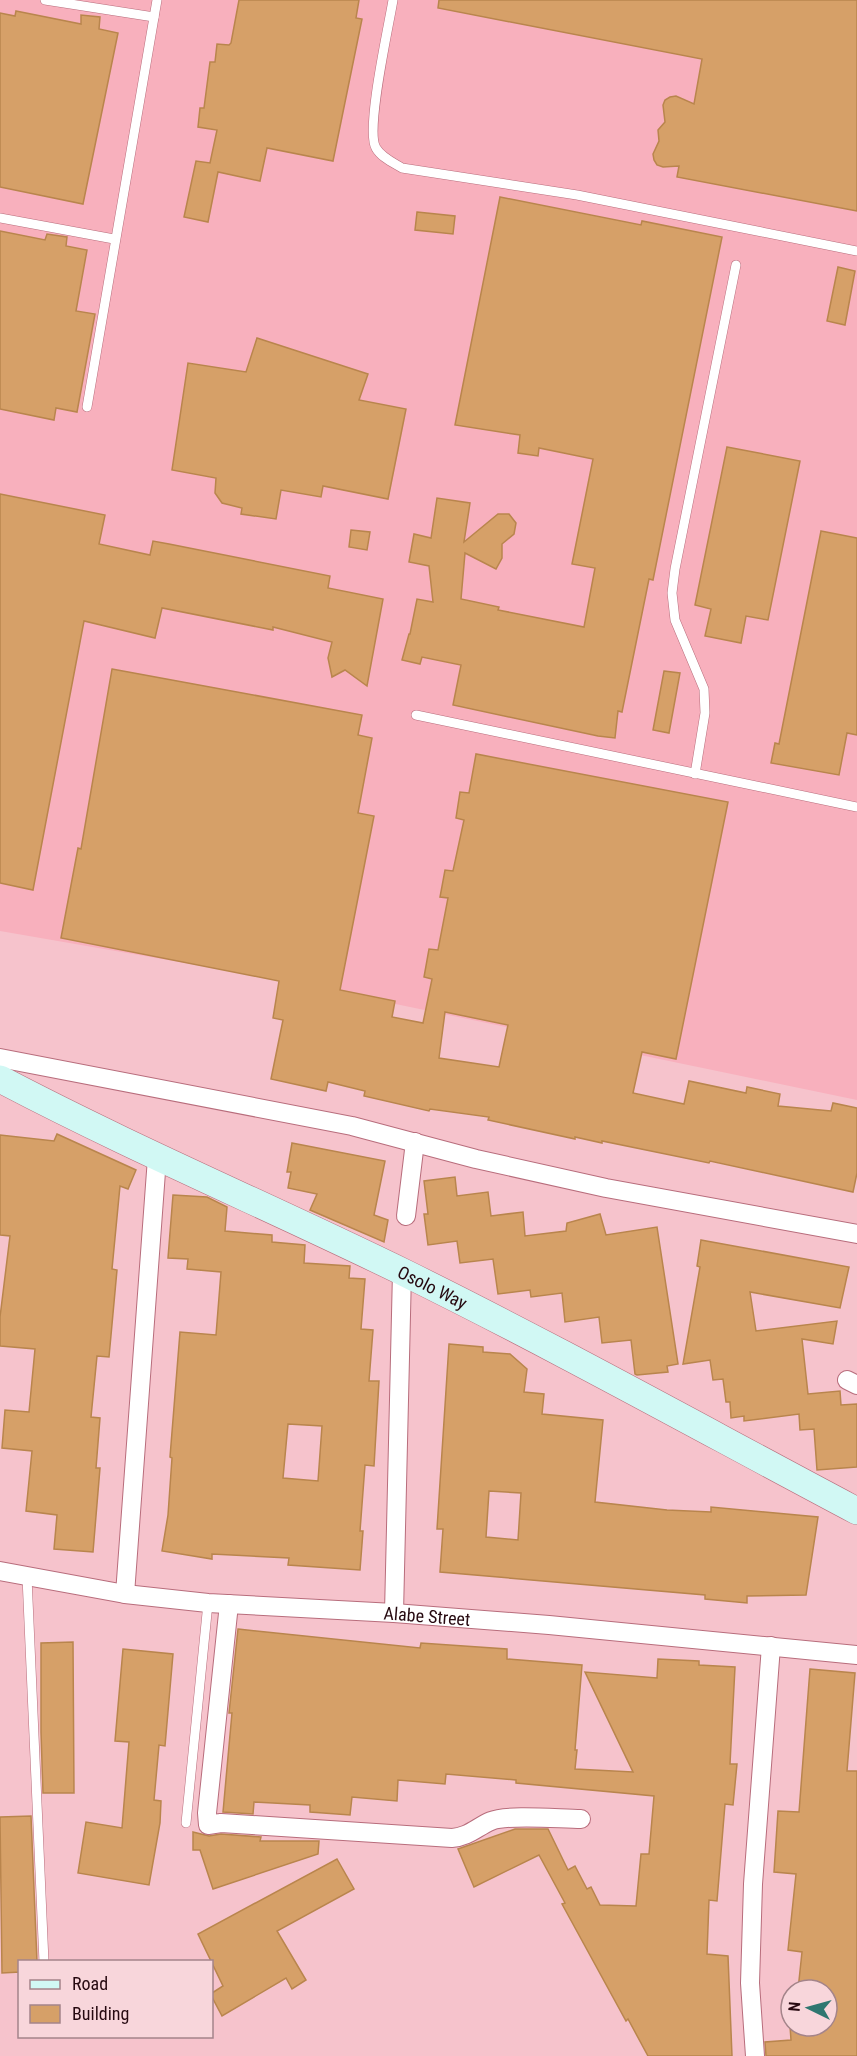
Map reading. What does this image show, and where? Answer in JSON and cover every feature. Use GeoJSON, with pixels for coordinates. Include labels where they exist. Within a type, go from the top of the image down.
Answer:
{"type":"FeatureCollection","features":[{"type":"Feature","properties":{"kind":"main road","name":"Osolo Way"},"geometry":{"type":"LineString","coordinates":[[0,1079],[157,1158],[508,1324],[857,1511]]}},
{"type":"Feature","properties":{"kind":"street"},"geometry":{"type":"LineString","coordinates":[[0,1058],[352,1126],[476,1159],[606,1188],[857,1234]]}},
{"type":"Feature","properties":{"kind":"street"},"geometry":{"type":"LineString","coordinates":[[406,1216],[415,1142]]}},
{"type":"Feature","properties":{"kind":"street"},"geometry":{"type":"LineString","coordinates":[[125,1594],[157,1158]]}},
{"type":"Feature","properties":{"kind":"street"},"geometry":{"type":"LineString","coordinates":[[394,1613],[402,1272]]}},
{"type":"Feature","properties":{"kind":"street","name":"Alabe Street"},"geometry":{"type":"LineString","coordinates":[[0,1571],[125,1594],[208,1604],[394,1613],[549,1624],[857,1655]]}},
{"type":"Feature","properties":{"kind":"street"},"geometry":{"type":"LineString","coordinates":[[229,1604],[207,1813],[208,1825],[221,1823],[462,1837],[491,1821],[513,1818],[581,1819]]}},
{"type":"Feature","properties":{"kind":"street"},"geometry":{"type":"LineString","coordinates":[[755,2056],[750,1983],[753,1895],[771,1646]]}},
{"type":"Feature","properties":{"kind":"lane"},"geometry":{"type":"LineString","coordinates":[[45,0],[154,17]]}},
{"type":"Feature","properties":{"kind":"lane"},"geometry":{"type":"LineString","coordinates":[[87,407],[114,239],[157,0]]}},
{"type":"Feature","properties":{"kind":"lane"},"geometry":{"type":"LineString","coordinates":[[393,0],[373,119],[374,146],[384,157],[402,168],[577,195],[857,252]]}},
{"type":"Feature","properties":{"kind":"lane"},"geometry":{"type":"LineString","coordinates":[[0,218],[114,239]]}},
{"type":"Feature","properties":{"kind":"lane"},"geometry":{"type":"LineString","coordinates":[[695,774],[705,713],[704,689],[675,620],[672,593],[736,265]]}},
{"type":"Feature","properties":{"kind":"lane"},"geometry":{"type":"LineString","coordinates":[[416,715],[857,807]]}},
{"type":"Feature","properties":{"kind":"lane"},"geometry":{"type":"LineString","coordinates":[[27,1577],[44,1960]]}},
{"type":"Feature","properties":{"kind":"lane"},"geometry":{"type":"LineString","coordinates":[[186,1823],[208,1604]]}},
{"type":"Feature","properties":{"kind":"shaded area"},"geometry":{"type":"Polygon","coordinates":[[[0,0],[857,0],[857,1100],[261,976],[0,931],[0,0]]]}},
{"type":"Feature","properties":{"kind":"building"},"geometry":{"type":"Polygon","coordinates":[[[239,0],[359,0],[356,18],[362,19],[333,161],[267,148],[260,181],[218,172],[208,222],[184,217],[196,161],[210,163],[217,130],[198,127],[200,108],[204,108],[210,62],[215,62],[217,44],[229,45],[231,43],[239,0]]]}},
{"type":"Feature","properties":{"kind":"building"},"geometry":{"type":"Polygon","coordinates":[[[439,0],[857,0],[857,211],[677,177],[679,166],[657,165],[653,154],[659,141],[658,130],[665,122],[663,105],[665,100],[676,96],[694,104],[702,59],[438,8],[439,0]]]}},
{"type":"Feature","properties":{"kind":"building"},"geometry":{"type":"Polygon","coordinates":[[[16,11],[81,24],[81,15],[100,17],[99,29],[118,33],[83,204],[0,187],[0,13],[15,16],[16,11]]]}},
{"type":"Feature","properties":{"kind":"building"},"geometry":{"type":"Polygon","coordinates":[[[500,197],[641,225],[642,221],[722,237],[653,580],[649,579],[622,712],[618,711],[615,738],[453,705],[461,665],[422,657],[420,664],[402,660],[417,599],[433,602],[429,566],[409,562],[414,534],[431,538],[437,498],[470,503],[464,542],[498,514],[509,514],[516,523],[514,534],[502,544],[502,558],[496,569],[465,553],[461,599],[499,607],[498,610],[584,627],[595,568],[572,564],[593,459],[539,448],[538,456],[518,453],[520,435],[455,425],[500,197]]]}},
{"type":"Feature","properties":{"kind":"building"},"geometry":{"type":"Polygon","coordinates":[[[417,212],[455,216],[453,234],[415,230],[417,212]]]}},
{"type":"Feature","properties":{"kind":"building"},"geometry":{"type":"Polygon","coordinates":[[[0,231],[45,240],[47,234],[67,237],[66,246],[87,250],[76,311],[95,314],[77,412],[56,408],[54,420],[0,409],[0,231]]]}},
{"type":"Feature","properties":{"kind":"building"},"geometry":{"type":"Polygon","coordinates":[[[838,267],[855,271],[845,325],[827,321],[838,267]]]}},
{"type":"Feature","properties":{"kind":"building"},"geometry":{"type":"Polygon","coordinates":[[[257,338],[368,374],[359,400],[406,409],[388,499],[323,486],[321,497],[281,490],[276,519],[241,514],[242,508],[222,503],[215,493],[216,478],[172,470],[188,363],[246,372],[257,338]]]}},
{"type":"Feature","properties":{"kind":"building"},"geometry":{"type":"Polygon","coordinates":[[[727,447],[800,461],[768,620],[746,616],[741,643],[705,636],[711,609],[695,605],[727,447]]]}},
{"type":"Feature","properties":{"kind":"building"},"geometry":{"type":"Polygon","coordinates":[[[0,494],[105,515],[99,544],[150,555],[153,541],[169,544],[330,576],[328,588],[383,599],[367,686],[345,670],[332,677],[328,658],[332,642],[273,627],[273,630],[162,608],[155,638],[84,621],[33,890],[0,883],[0,494]]]}},
{"type":"Feature","properties":{"kind":"building"},"geometry":{"type":"Polygon","coordinates":[[[351,530],[370,532],[367,550],[349,547],[351,530]]]}},
{"type":"Feature","properties":{"kind":"building"},"geometry":{"type":"Polygon","coordinates":[[[821,531],[857,538],[857,735],[847,733],[839,775],[771,763],[775,743],[779,744],[821,531]]]}},
{"type":"Feature","properties":{"kind":"building"},"geometry":{"type":"Polygon","coordinates":[[[112,669],[362,715],[358,735],[372,738],[358,813],[374,816],[340,990],[395,1001],[392,1017],[423,1023],[432,979],[424,977],[429,949],[438,950],[448,898],[440,897],[445,870],[453,871],[464,820],[456,818],[460,792],[469,793],[476,754],[728,802],[676,1059],[642,1052],[633,1093],[684,1104],[689,1081],[746,1093],[747,1087],[780,1094],[778,1106],[831,1111],[833,1103],[857,1108],[857,1173],[853,1192],[710,1161],[709,1163],[602,1141],[602,1143],[575,1137],[575,1139],[488,1120],[489,1117],[430,1109],[429,1111],[364,1096],[365,1091],[328,1082],[326,1091],[271,1079],[283,1020],[273,1018],[279,981],[61,938],[78,848],[81,849],[112,669]],[[445,1012],[439,1058],[499,1067],[508,1025],[445,1012]]]}},
{"type":"Feature","properties":{"kind":"building"},"geometry":{"type":"Polygon","coordinates":[[[664,671],[680,673],[669,733],[653,730],[664,671]]]}},
{"type":"Feature","properties":{"kind":"building"},"geometry":{"type":"Polygon","coordinates":[[[57,1134],[136,1170],[128,1189],[120,1186],[112,1269],[117,1270],[109,1357],[97,1356],[91,1417],[100,1418],[96,1468],[100,1468],[93,1552],[54,1549],[57,1515],[26,1511],[32,1451],[2,1448],[5,1410],[29,1412],[35,1349],[0,1346],[0,1317],[10,1236],[0,1235],[0,1135],[54,1141],[57,1134]]]}},
{"type":"Feature","properties":{"kind":"building"},"geometry":{"type":"Polygon","coordinates":[[[292,1143],[385,1161],[374,1215],[388,1220],[384,1242],[310,1210],[317,1194],[288,1188],[291,1172],[287,1172],[292,1143]]]}},
{"type":"Feature","properties":{"kind":"building"},"geometry":{"type":"Polygon","coordinates":[[[455,1177],[457,1196],[488,1192],[491,1216],[523,1212],[525,1236],[566,1231],[567,1223],[600,1214],[606,1235],[657,1227],[678,1364],[667,1366],[668,1372],[637,1375],[635,1374],[631,1340],[602,1343],[599,1317],[565,1322],[562,1293],[531,1297],[530,1290],[498,1294],[493,1259],[460,1263],[457,1241],[428,1245],[424,1214],[428,1214],[424,1181],[455,1177]]]}},
{"type":"Feature","properties":{"kind":"building"},"geometry":{"type":"Polygon","coordinates":[[[173,1195],[207,1197],[227,1207],[225,1231],[272,1235],[272,1242],[305,1245],[304,1263],[350,1266],[349,1278],[365,1279],[361,1329],[373,1330],[369,1381],[379,1381],[374,1466],[365,1465],[360,1531],[363,1531],[360,1570],[288,1565],[289,1558],[212,1554],[212,1559],[162,1551],[168,1515],[180,1332],[216,1335],[221,1272],[187,1269],[188,1259],[168,1258],[173,1195]],[[288,1424],[283,1478],[318,1481],[322,1426],[288,1424]]]}},
{"type":"Feature","properties":{"kind":"building"},"geometry":{"type":"Polygon","coordinates":[[[701,1240],[849,1267],[840,1308],[750,1292],[756,1331],[837,1321],[833,1344],[802,1339],[808,1394],[840,1391],[841,1405],[857,1404],[857,1467],[817,1470],[814,1429],[800,1430],[799,1414],[744,1421],[744,1416],[731,1418],[730,1402],[726,1402],[723,1379],[713,1380],[710,1360],[683,1364],[700,1267],[697,1266],[701,1240]]]}},
{"type":"Feature","properties":{"kind":"building"},"geometry":{"type":"Polygon","coordinates":[[[449,1344],[483,1347],[483,1352],[510,1354],[527,1369],[524,1392],[544,1394],[542,1414],[603,1420],[595,1502],[667,1510],[711,1512],[711,1507],[818,1517],[806,1595],[747,1596],[747,1603],[705,1599],[705,1595],[440,1572],[443,1529],[437,1529],[449,1344]],[[489,1491],[486,1537],[518,1540],[521,1493],[489,1491]]]}},
{"type":"Feature","properties":{"kind":"building"},"geometry":{"type":"Polygon","coordinates":[[[238,1629],[420,1648],[421,1643],[507,1649],[507,1659],[582,1665],[575,1769],[633,1772],[585,1672],[657,1678],[658,1659],[699,1661],[699,1665],[735,1667],[730,1764],[737,1764],[733,1805],[725,1804],[717,1901],[709,1900],[707,1954],[728,1956],[732,2056],[648,2056],[628,2019],[626,2021],[562,1904],[565,1903],[539,1855],[474,1887],[458,1849],[515,1829],[548,1829],[568,1870],[575,1866],[587,1889],[591,1887],[600,1905],[636,1906],[641,1854],[649,1854],[654,1796],[446,1774],[445,1784],[398,1780],[397,1801],[352,1797],[350,1815],[310,1812],[310,1805],[254,1802],[253,1814],[223,1812],[232,1713],[229,1713],[238,1629]]]}},
{"type":"Feature","properties":{"kind":"building"},"geometry":{"type":"Polygon","coordinates":[[[73,1642],[74,1793],[43,1793],[41,1643],[73,1642]]]}},
{"type":"Feature","properties":{"kind":"building"},"geometry":{"type":"Polygon","coordinates":[[[123,1649],[173,1654],[165,1746],[159,1745],[154,1800],[161,1801],[160,1823],[149,1885],[78,1873],[86,1822],[122,1828],[129,1742],[115,1741],[123,1649]]]}},
{"type":"Feature","properties":{"kind":"building"},"geometry":{"type":"Polygon","coordinates":[[[810,1669],[855,1673],[847,1771],[857,1771],[857,2056],[766,2056],[765,2042],[791,2040],[791,2038],[839,2038],[839,1978],[799,1978],[802,1952],[788,1950],[796,1874],[774,1872],[778,1811],[799,1812],[810,1669]]]}},
{"type":"Feature","properties":{"kind":"building"},"geometry":{"type":"Polygon","coordinates":[[[31,1816],[37,1960],[18,1960],[18,1972],[2,1973],[0,1817],[31,1816]]]}},
{"type":"Feature","properties":{"kind":"building"},"geometry":{"type":"Polygon","coordinates":[[[193,1832],[209,1836],[221,1834],[261,1837],[260,1841],[319,1841],[318,1854],[213,1889],[200,1850],[193,1850],[193,1832]]]}},
{"type":"Feature","properties":{"kind":"building"},"geometry":{"type":"Polygon","coordinates":[[[337,1859],[354,1889],[277,1931],[306,1980],[292,1989],[286,1978],[222,2016],[213,1999],[213,1992],[223,1986],[213,1965],[213,1960],[210,1960],[198,1934],[337,1859]]]}}]}
